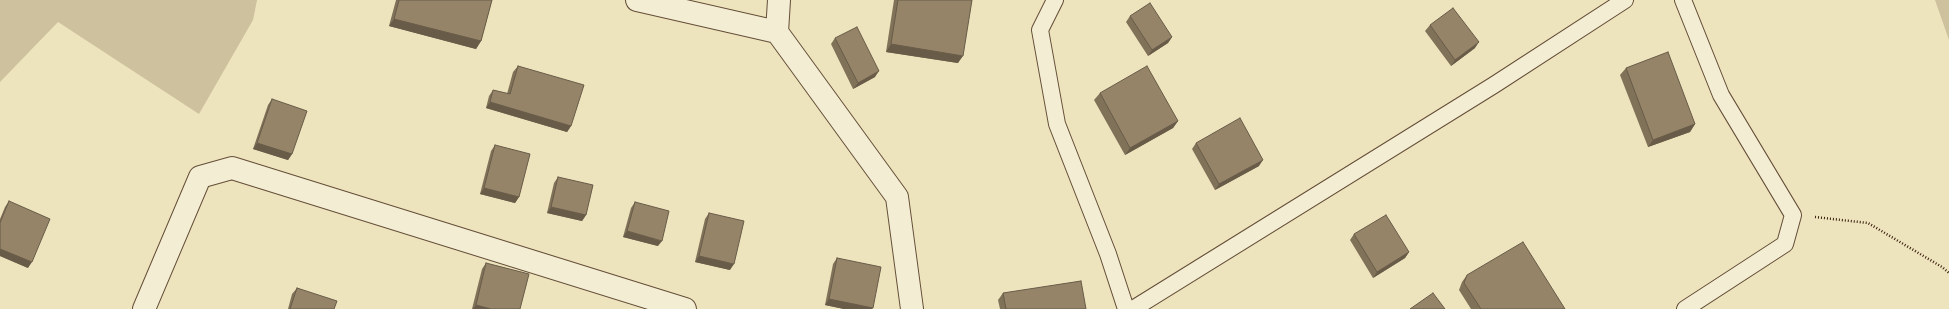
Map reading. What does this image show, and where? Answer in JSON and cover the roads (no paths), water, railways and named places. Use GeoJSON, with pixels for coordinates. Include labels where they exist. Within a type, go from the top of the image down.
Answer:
{"type":"FeatureCollection","features":[{"type":"Feature","properties":{"kind":"street"},"geometry":{"type":"LineString","coordinates":[[637,0],[777,32]]}},
{"type":"Feature","properties":{"kind":"street"},"geometry":{"type":"LineString","coordinates":[[779,0],[777,32],[897,197],[912,309]]}},
{"type":"Feature","properties":{"kind":"street"},"geometry":{"type":"LineString","coordinates":[[144,309],[200,177],[232,168],[685,309]]}},
{"type":"Feature","properties":{"kind":"lane"},"geometry":{"type":"LineString","coordinates":[[1055,0],[1040,30],[1057,124],[1108,254],[1126,309]]}},
{"type":"Feature","properties":{"kind":"lane"},"geometry":{"type":"LineString","coordinates":[[1133,309],[1494,85],[1625,0]]}},
{"type":"Feature","properties":{"kind":"lane"},"geometry":{"type":"LineString","coordinates":[[1683,0],[1721,95],[1793,215],[1785,244],[1685,309]]}}]}
